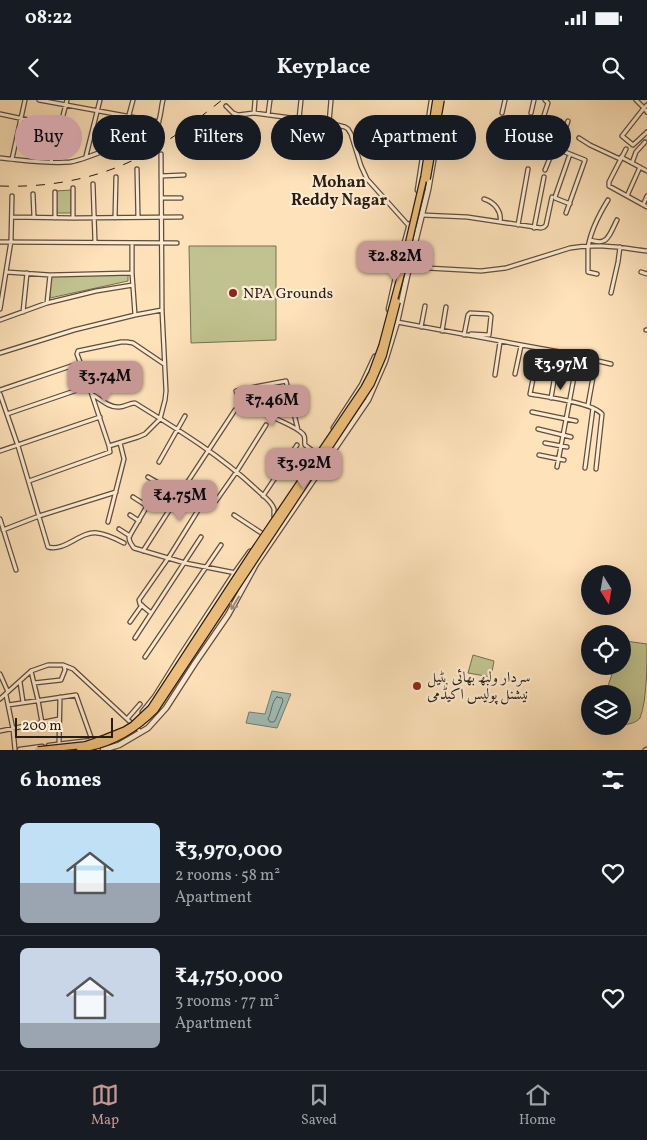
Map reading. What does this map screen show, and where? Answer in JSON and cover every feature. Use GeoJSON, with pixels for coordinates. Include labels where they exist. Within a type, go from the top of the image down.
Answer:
{"type":"FeatureCollection","features":[{"type":"Feature","properties":{"kind":"highway"},"geometry":{"type":"LineString","coordinates":[[38,750],[85,744],[105,738],[133,725],[151,708],[253,552],[364,388],[382,346],[403,267],[424,177],[436,100]]}},
{"type":"Feature","properties":{"kind":"highway"},"geometry":{"type":"LineString","coordinates":[[74,750],[93,747],[118,738],[140,724],[155,710],[370,384],[379,368],[387,346],[425,191],[442,100]]}},
{"type":"Feature","properties":{"kind":"street"},"geometry":{"type":"LineString","coordinates":[[22,115],[24,100]]}},
{"type":"Feature","properties":{"kind":"street"},"geometry":{"type":"LineString","coordinates":[[39,100],[129,115],[132,100]]}},
{"type":"Feature","properties":{"kind":"street"},"geometry":{"type":"LineString","coordinates":[[51,162],[67,100]]}},
{"type":"Feature","properties":{"kind":"street"},"geometry":{"type":"LineString","coordinates":[[86,157],[100,100]]}},
{"type":"Feature","properties":{"kind":"street"},"geometry":{"type":"LineString","coordinates":[[160,115],[163,100]]}},
{"type":"Feature","properties":{"kind":"street"},"geometry":{"type":"LineString","coordinates":[[254,113],[255,100]]}},
{"type":"Feature","properties":{"kind":"street"},"geometry":{"type":"LineString","coordinates":[[268,115],[270,100]]}},
{"type":"Feature","properties":{"kind":"street"},"geometry":{"type":"LineString","coordinates":[[299,115],[301,100]]}},
{"type":"Feature","properties":{"kind":"street"},"geometry":{"type":"LineString","coordinates":[[329,115],[331,100]]}},
{"type":"Feature","properties":{"kind":"street"},"geometry":{"type":"LineString","coordinates":[[20,750],[92,740],[116,732],[132,723],[143,712],[155,697],[235,573],[318,453],[362,385],[375,357],[388,321],[391,298],[419,188],[432,100]]}},
{"type":"Feature","properties":{"kind":"street"},"geometry":{"type":"LineString","coordinates":[[103,750],[119,745],[148,728],[166,708],[228,615],[256,564],[368,400],[385,361],[397,322],[432,168],[442,100]]}},
{"type":"Feature","properties":{"kind":"street"},"geometry":{"type":"LineString","coordinates":[[502,113],[505,100]]}},
{"type":"Feature","properties":{"kind":"street"},"geometry":{"type":"LineString","coordinates":[[531,113],[534,100]]}},
{"type":"Feature","properties":{"kind":"street"},"geometry":{"type":"LineString","coordinates":[[544,115],[548,103],[545,100]]}},
{"type":"Feature","properties":{"kind":"street"},"geometry":{"type":"LineString","coordinates":[[636,100],[645,107],[647,112]]}},
{"type":"Feature","properties":{"kind":"street"},"geometry":{"type":"LineString","coordinates":[[226,106],[230,111],[239,115],[254,113],[271,115]]}},
{"type":"Feature","properties":{"kind":"street"},"geometry":{"type":"LineString","coordinates":[[645,107],[622,136],[633,145],[647,132]]}},
{"type":"Feature","properties":{"kind":"street"},"geometry":{"type":"LineString","coordinates":[[0,114],[15,117]]}},
{"type":"Feature","properties":{"kind":"street"},"geometry":{"type":"LineString","coordinates":[[343,127],[348,129],[367,180],[410,227],[418,230]]}},
{"type":"Feature","properties":{"kind":"street"},"geometry":{"type":"LineString","coordinates":[[637,134],[641,138]]}},
{"type":"Feature","properties":{"kind":"street"},"geometry":{"type":"LineString","coordinates":[[579,138],[647,171]]}},
{"type":"Feature","properties":{"kind":"street"},"geometry":{"type":"LineString","coordinates":[[632,163],[636,152],[644,142]]}},
{"type":"Feature","properties":{"kind":"street"},"geometry":{"type":"LineString","coordinates":[[12,159],[15,145]]}},
{"type":"Feature","properties":{"kind":"street"},"geometry":{"type":"LineString","coordinates":[[626,148],[609,185],[611,188],[645,206],[647,196]]}},
{"type":"Feature","properties":{"kind":"street"},"geometry":{"type":"LineString","coordinates":[[566,213],[586,161],[571,154]]}},
{"type":"Feature","properties":{"kind":"street"},"geometry":{"type":"LineString","coordinates":[[0,158],[69,162],[92,155]]}},
{"type":"Feature","properties":{"kind":"street"},"geometry":{"type":"LineString","coordinates":[[110,446],[145,434],[160,419],[165,400],[161,160]]}},
{"type":"Feature","properties":{"kind":"street"},"geometry":{"type":"LineString","coordinates":[[545,170],[549,160]]}},
{"type":"Feature","properties":{"kind":"street"},"geometry":{"type":"LineString","coordinates":[[568,160],[555,198],[570,204]]}},
{"type":"Feature","properties":{"kind":"street"},"geometry":{"type":"LineString","coordinates":[[422,166],[428,165],[432,168]]}},
{"type":"Feature","properties":{"kind":"street"},"geometry":{"type":"LineString","coordinates":[[627,196],[640,167]]}},
{"type":"Feature","properties":{"kind":"street"},"geometry":{"type":"LineString","coordinates":[[137,169],[138,217]]}},
{"type":"Feature","properties":{"kind":"street"},"geometry":{"type":"LineString","coordinates":[[518,225],[528,169]]}},
{"type":"Feature","properties":{"kind":"street"},"geometry":{"type":"LineString","coordinates":[[161,176],[184,175]]}},
{"type":"Feature","properties":{"kind":"street"},"geometry":{"type":"LineString","coordinates":[[115,218],[116,177]]}},
{"type":"Feature","properties":{"kind":"street"},"geometry":{"type":"LineString","coordinates":[[534,228],[544,177]]}},
{"type":"Feature","properties":{"kind":"street"},"geometry":{"type":"LineString","coordinates":[[93,184],[95,242]]}},
{"type":"Feature","properties":{"kind":"street"},"geometry":{"type":"LineString","coordinates":[[73,188],[73,218]]}},
{"type":"Feature","properties":{"kind":"street"},"geometry":{"type":"LineString","coordinates":[[55,192],[55,218]]}},
{"type":"Feature","properties":{"kind":"street"},"geometry":{"type":"LineString","coordinates":[[34,194],[34,218]]}},
{"type":"Feature","properties":{"kind":"street"},"geometry":{"type":"LineString","coordinates":[[0,309],[11,242],[12,196]]}},
{"type":"Feature","properties":{"kind":"street"},"geometry":{"type":"LineString","coordinates":[[422,215],[467,218],[534,228],[544,227],[552,197]]}},
{"type":"Feature","properties":{"kind":"street"},"geometry":{"type":"LineString","coordinates":[[162,198],[181,198]]}},
{"type":"Feature","properties":{"kind":"street"},"geometry":{"type":"LineString","coordinates":[[484,199],[490,201],[499,211],[501,216],[500,222]]}},
{"type":"Feature","properties":{"kind":"street"},"geometry":{"type":"LineString","coordinates":[[597,274],[588,272],[588,246],[601,211],[608,200]]}},
{"type":"Feature","properties":{"kind":"street"},"geometry":{"type":"LineString","coordinates":[[12,217],[181,217]]}},
{"type":"Feature","properties":{"kind":"street"},"geometry":{"type":"LineString","coordinates":[[590,240],[604,241],[607,239],[617,220]]}},
{"type":"Feature","properties":{"kind":"street"},"geometry":{"type":"LineString","coordinates":[[0,242],[177,243]]}},
{"type":"Feature","properties":{"kind":"street"},"geometry":{"type":"LineString","coordinates":[[132,243],[135,315]]}},
{"type":"Feature","properties":{"kind":"street"},"geometry":{"type":"LineString","coordinates":[[409,267],[481,270],[506,268],[570,248],[588,246],[647,249]]}},
{"type":"Feature","properties":{"kind":"street"},"geometry":{"type":"LineString","coordinates":[[611,293],[620,247]]}},
{"type":"Feature","properties":{"kind":"street"},"geometry":{"type":"LineString","coordinates":[[6,272],[50,274],[132,273]]}},
{"type":"Feature","properties":{"kind":"street"},"geometry":{"type":"LineString","coordinates":[[641,272],[647,274]]}},
{"type":"Feature","properties":{"kind":"street"},"geometry":{"type":"LineString","coordinates":[[23,312],[27,273]]}},
{"type":"Feature","properties":{"kind":"street"},"geometry":{"type":"LineString","coordinates":[[47,304],[50,274]]}},
{"type":"Feature","properties":{"kind":"street"},"geometry":{"type":"LineString","coordinates":[[0,320],[47,304],[96,291],[133,285]]}},
{"type":"Feature","properties":{"kind":"street"},"geometry":{"type":"LineString","coordinates":[[421,327],[425,306]]}},
{"type":"Feature","properties":{"kind":"street"},"geometry":{"type":"LineString","coordinates":[[442,331],[446,307]]}},
{"type":"Feature","properties":{"kind":"street"},"geometry":{"type":"LineString","coordinates":[[0,353],[74,330],[162,310]]}},
{"type":"Feature","properties":{"kind":"street"},"geometry":{"type":"LineString","coordinates":[[464,335],[470,313],[489,314],[491,316],[489,335],[472,334]]}},
{"type":"Feature","properties":{"kind":"street"},"geometry":{"type":"LineString","coordinates":[[397,322],[560,352],[611,364]]}},
{"type":"Feature","properties":{"kind":"street"},"geometry":{"type":"LineString","coordinates":[[28,482],[108,453],[111,450],[77,354],[78,351],[127,342],[133,343],[165,365]]}},
{"type":"Feature","properties":{"kind":"street"},"geometry":{"type":"LineString","coordinates":[[495,375],[500,342]]}},
{"type":"Feature","properties":{"kind":"street"},"geometry":{"type":"LineString","coordinates":[[514,374],[521,346]]}},
{"type":"Feature","properties":{"kind":"street"},"geometry":{"type":"LineString","coordinates":[[539,349],[530,394],[588,405],[600,411],[602,417],[596,469]]}},
{"type":"Feature","properties":{"kind":"street"},"geometry":{"type":"LineString","coordinates":[[551,398],[560,352]]}},
{"type":"Feature","properties":{"kind":"street"},"geometry":{"type":"LineString","coordinates":[[557,467],[578,356]]}},
{"type":"Feature","properties":{"kind":"street"},"geometry":{"type":"LineString","coordinates":[[588,405],[596,361]]}},
{"type":"Feature","properties":{"kind":"street"},"geometry":{"type":"LineString","coordinates":[[0,390],[80,363]]}},
{"type":"Feature","properties":{"kind":"street"},"geometry":{"type":"LineString","coordinates":[[298,430],[286,382],[236,392],[256,406],[259,412],[267,414],[298,430],[304,436],[305,445],[328,460]]}},
{"type":"Feature","properties":{"kind":"street"},"geometry":{"type":"LineString","coordinates":[[7,414],[89,386]]}},
{"type":"Feature","properties":{"kind":"street"},"geometry":{"type":"LineString","coordinates":[[0,394],[49,548],[61,546],[96,532],[124,543]]}},
{"type":"Feature","properties":{"kind":"street"},"geometry":{"type":"LineString","coordinates":[[92,395],[110,406],[118,408],[136,403],[177,430],[237,471],[272,506],[274,517]]}},
{"type":"Feature","properties":{"kind":"street"},"geometry":{"type":"LineString","coordinates":[[271,405],[272,396]]}},
{"type":"Feature","properties":{"kind":"street"},"geometry":{"type":"LineString","coordinates":[[256,406],[278,404]]}},
{"type":"Feature","properties":{"kind":"street"},"geometry":{"type":"LineString","coordinates":[[585,468],[593,408]]}},
{"type":"Feature","properties":{"kind":"street"},"geometry":{"type":"LineString","coordinates":[[143,551],[178,494],[235,410]]}},
{"type":"Feature","properties":{"kind":"street"},"geometry":{"type":"LineString","coordinates":[[532,412],[576,421]]}},
{"type":"Feature","properties":{"kind":"street"},"geometry":{"type":"LineString","coordinates":[[159,462],[185,416]]}},
{"type":"Feature","properties":{"kind":"street"},"geometry":{"type":"LineString","coordinates":[[0,452],[100,417]]}},
{"type":"Feature","properties":{"kind":"street"},"geometry":{"type":"LineString","coordinates":[[216,501],[266,425]]}},
{"type":"Feature","properties":{"kind":"street"},"geometry":{"type":"LineString","coordinates":[[538,429],[571,436]]}},
{"type":"Feature","properties":{"kind":"street"},"geometry":{"type":"LineString","coordinates":[[108,522],[124,459],[120,443]]}},
{"type":"Feature","properties":{"kind":"street"},"geometry":{"type":"LineString","coordinates":[[545,443],[567,447]]}},
{"type":"Feature","properties":{"kind":"street"},"geometry":{"type":"LineString","coordinates":[[263,496],[297,445]]}},
{"type":"Feature","properties":{"kind":"street"},"geometry":{"type":"LineString","coordinates":[[539,455],[564,460]]}},
{"type":"Feature","properties":{"kind":"street"},"geometry":{"type":"LineString","coordinates":[[303,474],[313,481]]}},
{"type":"Feature","properties":{"kind":"street"},"geometry":{"type":"LineString","coordinates":[[148,477],[178,494]]}},
{"type":"Feature","properties":{"kind":"street"},"geometry":{"type":"LineString","coordinates":[[3,530],[39,516],[116,492]]}},
{"type":"Feature","properties":{"kind":"street"},"geometry":{"type":"LineString","coordinates":[[151,613],[140,604],[139,600],[169,557],[207,496]]}},
{"type":"Feature","properties":{"kind":"street"},"geometry":{"type":"LineString","coordinates":[[133,497],[147,506]]}},
{"type":"Feature","properties":{"kind":"street"},"geometry":{"type":"LineString","coordinates":[[150,501],[130,536],[130,544],[134,548],[185,563],[250,577]]}},
{"type":"Feature","properties":{"kind":"street"},"geometry":{"type":"LineString","coordinates":[[130,515],[139,520]]}},
{"type":"Feature","properties":{"kind":"street"},"geometry":{"type":"LineString","coordinates":[[234,515],[263,534]]}},
{"type":"Feature","properties":{"kind":"street"},"geometry":{"type":"LineString","coordinates":[[274,517],[284,524]]}},
{"type":"Feature","properties":{"kind":"street"},"geometry":{"type":"LineString","coordinates":[[0,519],[16,570]]}},
{"type":"Feature","properties":{"kind":"street"},"geometry":{"type":"LineString","coordinates":[[120,529],[130,536]]}},
{"type":"Feature","properties":{"kind":"street"},"geometry":{"type":"LineString","coordinates":[[135,638],[201,537]]}},
{"type":"Feature","properties":{"kind":"street"},"geometry":{"type":"LineString","coordinates":[[145,657],[221,545]]}},
{"type":"Feature","properties":{"kind":"street"},"geometry":{"type":"LineString","coordinates":[[130,622],[142,605]]}},
{"type":"Feature","properties":{"kind":"street"},"geometry":{"type":"LineString","coordinates":[[0,699],[31,671],[48,665],[63,665],[73,669],[141,732]]}},
{"type":"Feature","properties":{"kind":"street"},"geometry":{"type":"LineString","coordinates":[[34,683],[61,680],[65,670],[63,665]]}},
{"type":"Feature","properties":{"kind":"street"},"geometry":{"type":"LineString","coordinates":[[31,671],[42,722]]}},
{"type":"Feature","properties":{"kind":"street"},"geometry":{"type":"LineString","coordinates":[[0,674],[7,694],[15,750]]}},
{"type":"Feature","properties":{"kind":"street"},"geometry":{"type":"LineString","coordinates":[[20,682],[24,702]]}},
{"type":"Feature","properties":{"kind":"street"},"geometry":{"type":"LineString","coordinates":[[8,705],[76,695],[92,740]]}},
{"type":"Feature","properties":{"kind":"street"},"geometry":{"type":"LineString","coordinates":[[58,745],[60,697]]}},
{"type":"Feature","properties":{"kind":"street"},"geometry":{"type":"LineString","coordinates":[[127,719],[140,704]]}},
{"type":"Feature","properties":{"kind":"street"},"geometry":{"type":"LineString","coordinates":[[0,731],[59,719]]}},
{"type":"Feature","properties":{"kind":"green space"},"geometry":{"type":"Polygon","coordinates":[[[71,190],[71,213],[57,213],[56,191],[71,190]]]}},
{"type":"Feature","properties":{"kind":"green space","name":"NPA Grounds"},"geometry":{"type":"Polygon","coordinates":[[[189,246],[276,246],[276,340],[191,343],[189,246]]]}},
{"type":"Feature","properties":{"kind":"green space"},"geometry":{"type":"Polygon","coordinates":[[[51,274],[128,274],[128,281],[50,298],[51,274]]]}},
{"type":"Feature","properties":{"kind":"green space"},"geometry":{"type":"Polygon","coordinates":[[[631,642],[647,644],[645,692],[642,711],[638,720],[631,724],[631,685],[608,685],[612,675],[631,675],[631,642]]]}},
{"type":"Feature","properties":{"kind":"green space"},"geometry":{"type":"Polygon","coordinates":[[[473,655],[494,661],[491,677],[468,673],[473,655]]]}},
{"type":"Feature","properties":{"kind":"water"},"geometry":{"type":"Polygon","coordinates":[[[272,691],[291,694],[277,728],[246,723],[249,712],[265,714],[272,691]]]}},
{"type":"Feature","properties":{"kind":"railway"},"geometry":{"type":"LineString","coordinates":[[0,186],[57,183],[76,180],[112,169],[130,162],[167,141],[222,100]]}},
{"type":"Feature","properties":{"kind":"place","name":"NPA Grounds"},"geometry":{"type":"Point","coordinates":[233,293]}},
{"type":"Feature","properties":{"kind":"place","name":"سردار ولبھ بھائی پٹیل نیشنل پولیس اکیڈمی"},"geometry":{"type":"Point","coordinates":[417,686]}},
{"type":"Feature","properties":{"kind":"district","name":"Mohan Reddy Nagar"},"geometry":{"type":"Point","coordinates":[339,190]}}]}
